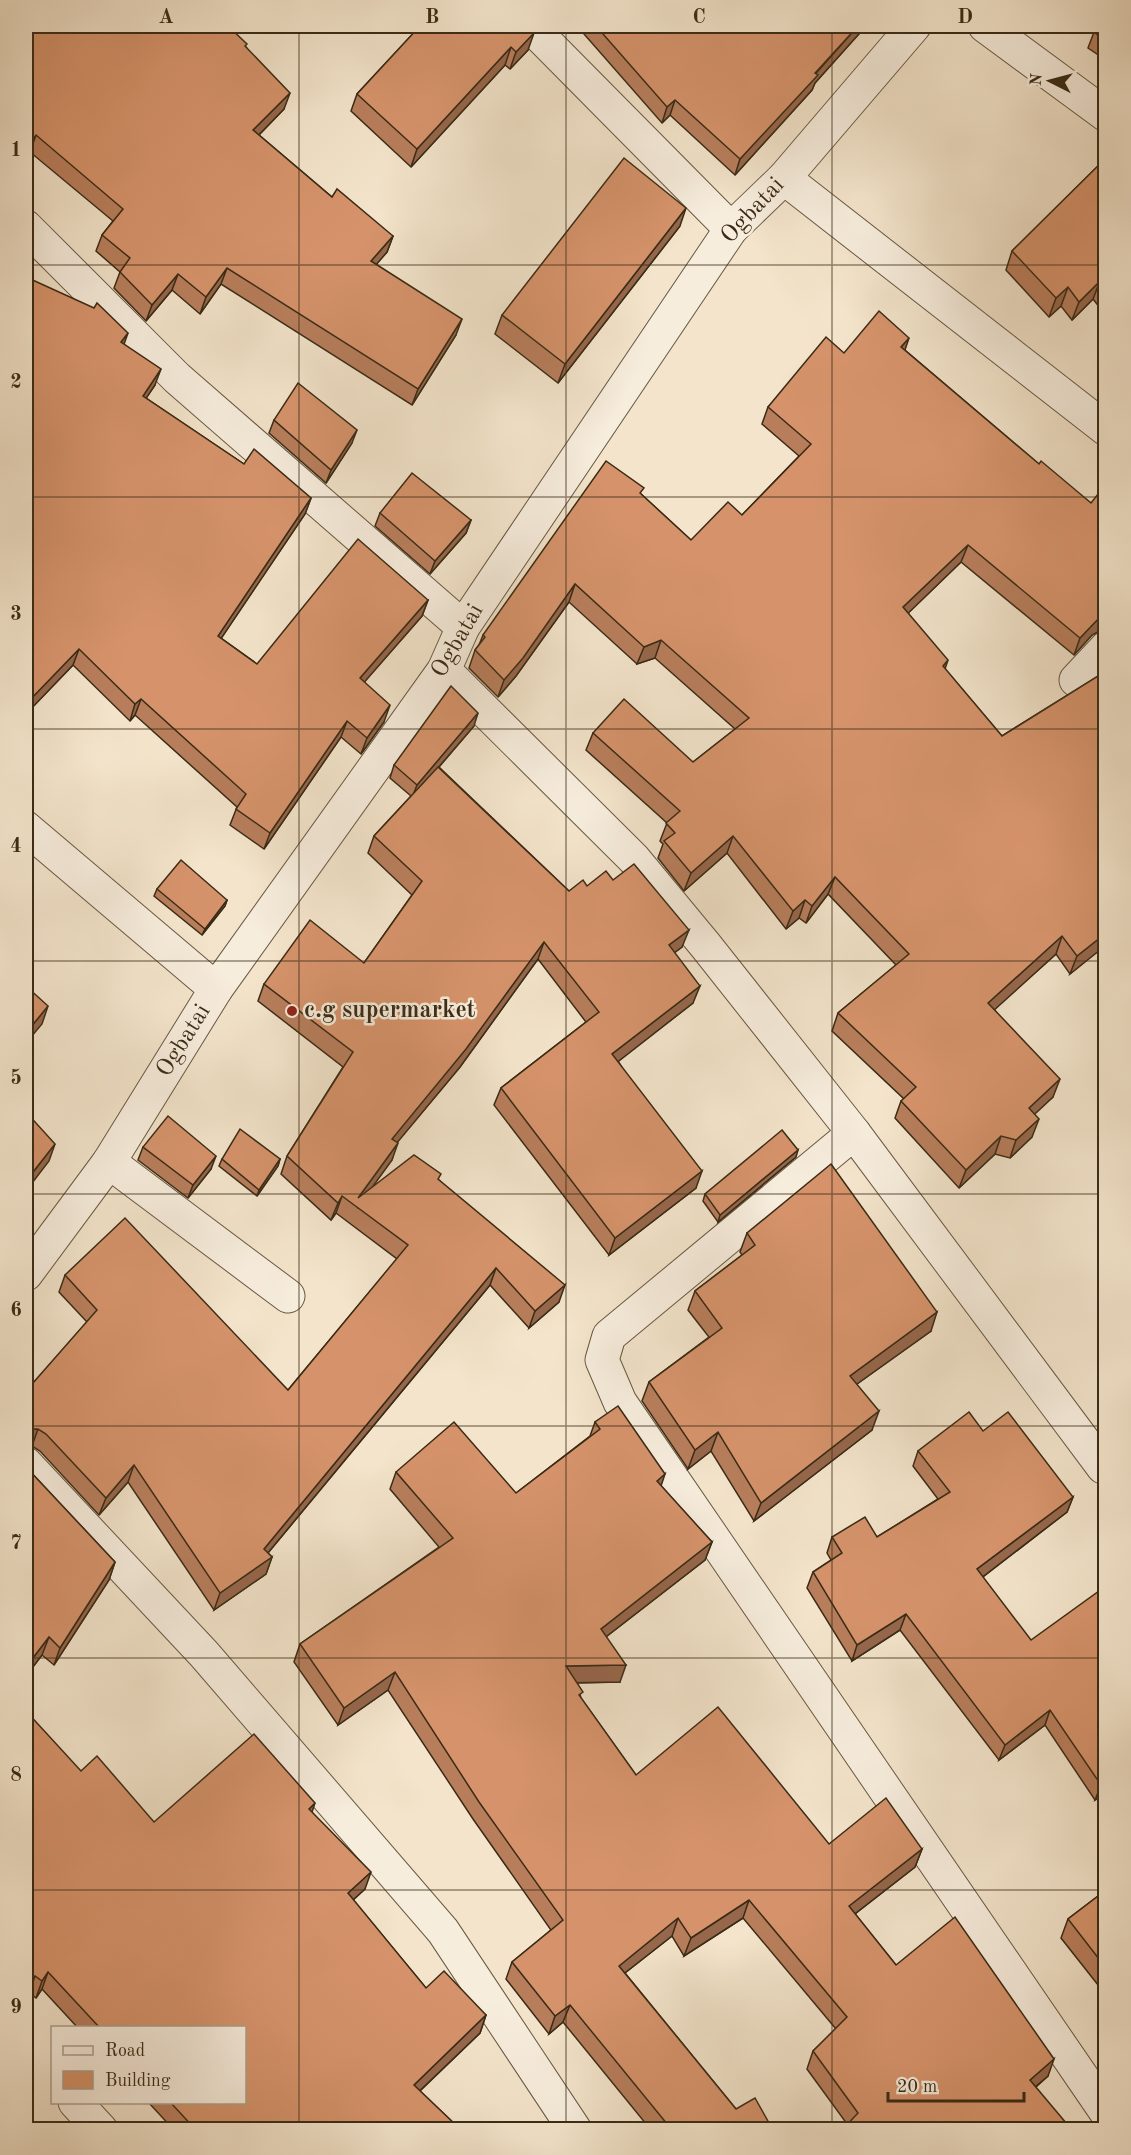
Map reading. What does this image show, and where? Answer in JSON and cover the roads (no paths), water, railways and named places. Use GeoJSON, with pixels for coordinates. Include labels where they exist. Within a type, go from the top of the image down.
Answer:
{"type":"FeatureCollection","features":[{"type":"Feature","properties":{"kind":"street"},"geometry":{"type":"LineString","coordinates":[[530,26],[731,229]]}},
{"type":"Feature","properties":{"kind":"street","name":"Ogbatai"},"geometry":{"type":"LineString","coordinates":[[26,1274],[109,1162],[216,989],[444,670],[463,627],[731,229],[784,178],[914,26]]}},
{"type":"Feature","properties":{"kind":"street"},"geometry":{"type":"LineString","coordinates":[[985,26],[1106,115]]}},
{"type":"Feature","properties":{"kind":"street"},"geometry":{"type":"LineString","coordinates":[[784,178],[1106,429]]}},
{"type":"Feature","properties":{"kind":"street"},"geometry":{"type":"LineString","coordinates":[[26,227],[177,378],[463,627]]}},
{"type":"Feature","properties":{"kind":"street"},"geometry":{"type":"LineString","coordinates":[[1076,680],[1106,648]]}},
{"type":"Feature","properties":{"kind":"street"},"geometry":{"type":"LineString","coordinates":[[444,670],[634,859],[854,1133],[1103,1467]]}},
{"type":"Feature","properties":{"kind":"street"},"geometry":{"type":"LineString","coordinates":[[26,828],[216,989]]}},
{"type":"Feature","properties":{"kind":"street"},"geometry":{"type":"LineString","coordinates":[[854,1133],[609,1336],[602,1360],[620,1402],[1106,2112]]}},
{"type":"Feature","properties":{"kind":"street"},"geometry":{"type":"LineString","coordinates":[[109,1162],[288,1296]]}},
{"type":"Feature","properties":{"kind":"street"},"geometry":{"type":"LineString","coordinates":[[26,1464],[204,1654],[443,1931],[575,2130]]}},
{"type":"Feature","properties":{"kind":"street"},"geometry":{"type":"LineString","coordinates":[[76,2104],[101,2130]]}},
{"type":"Feature","properties":{"kind":"place","name":"c.g supermarket"},"geometry":{"type":"Point","coordinates":[292,1011]}}]}
